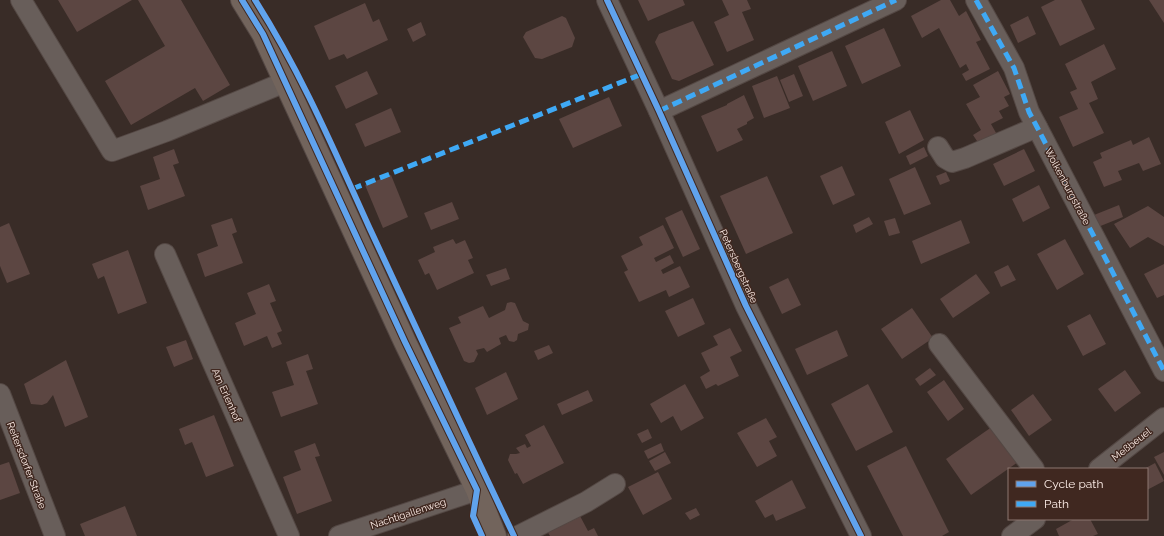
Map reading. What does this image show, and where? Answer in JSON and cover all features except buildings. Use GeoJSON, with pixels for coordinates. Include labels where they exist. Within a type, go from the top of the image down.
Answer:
{"type":"FeatureCollection","features":[{"type":"Feature","properties":{"kind":"main road"},"geometry":{"type":"LineString","coordinates":[[242,0],[263,34],[405,342],[477,490],[495,536]]}},
{"type":"Feature","properties":{"kind":"street"},"geometry":{"type":"LineString","coordinates":[[21,0],[112,151],[167,131],[285,82]]}},
{"type":"Feature","properties":{"kind":"street","name":"Petersbergstraße"},"geometry":{"type":"LineString","coordinates":[[607,0],[659,111],[746,306],[861,536]]}},
{"type":"Feature","properties":{"kind":"street"},"geometry":{"type":"LineString","coordinates":[[659,111],[896,0]]}},
{"type":"Feature","properties":{"kind":"street","name":"Wolkenburgstraße"},"geometry":{"type":"LineString","coordinates":[[976,0],[1014,68],[1029,112],[1037,128],[1164,371]]}},
{"type":"Feature","properties":{"kind":"street"},"geometry":{"type":"LineString","coordinates":[[938,147],[945,158],[952,162],[1037,128]]}},
{"type":"Feature","properties":{"kind":"street","name":"Am Erlenhof"},"geometry":{"type":"LineString","coordinates":[[165,254],[289,536]]}},
{"type":"Feature","properties":{"kind":"street"},"geometry":{"type":"LineString","coordinates":[[939,344],[1033,468]]}},
{"type":"Feature","properties":{"kind":"street","name":"Reitersdorfer Straße"},"geometry":{"type":"LineString","coordinates":[[0,394],[55,536]]}},
{"type":"Feature","properties":{"kind":"street","name":"Meßbeuel"},"geometry":{"type":"LineString","coordinates":[[1099,468],[1164,418]]}},
{"type":"Feature","properties":{"kind":"street"},"geometry":{"type":"LineString","coordinates":[[518,536],[586,502],[614,484]]}},
{"type":"Feature","properties":{"kind":"street","name":"Nachtigallenweg"},"geometry":{"type":"LineString","coordinates":[[339,536],[477,490]]}},
{"type":"Feature","properties":{"kind":"marked path"},"geometry":{"type":"LineString","coordinates":[[659,111],[896,0]]}},
{"type":"Feature","properties":{"kind":"marked path"},"geometry":{"type":"LineString","coordinates":[[976,0],[1014,68],[1029,112],[1164,371]]}},
{"type":"Feature","properties":{"kind":"marked path"},"geometry":{"type":"LineString","coordinates":[[352,189],[642,74]]}},
{"type":"Feature","properties":{"kind":"cycle path"},"geometry":{"type":"LineString","coordinates":[[242,0],[263,34],[405,342],[477,490],[473,516],[482,536]]}},
{"type":"Feature","properties":{"kind":"cycle path"},"geometry":{"type":"LineString","coordinates":[[255,0],[272,27],[317,113],[514,536]]}},
{"type":"Feature","properties":{"kind":"cycle path"},"geometry":{"type":"LineString","coordinates":[[607,0],[659,111],[746,306],[861,536]]}}]}
